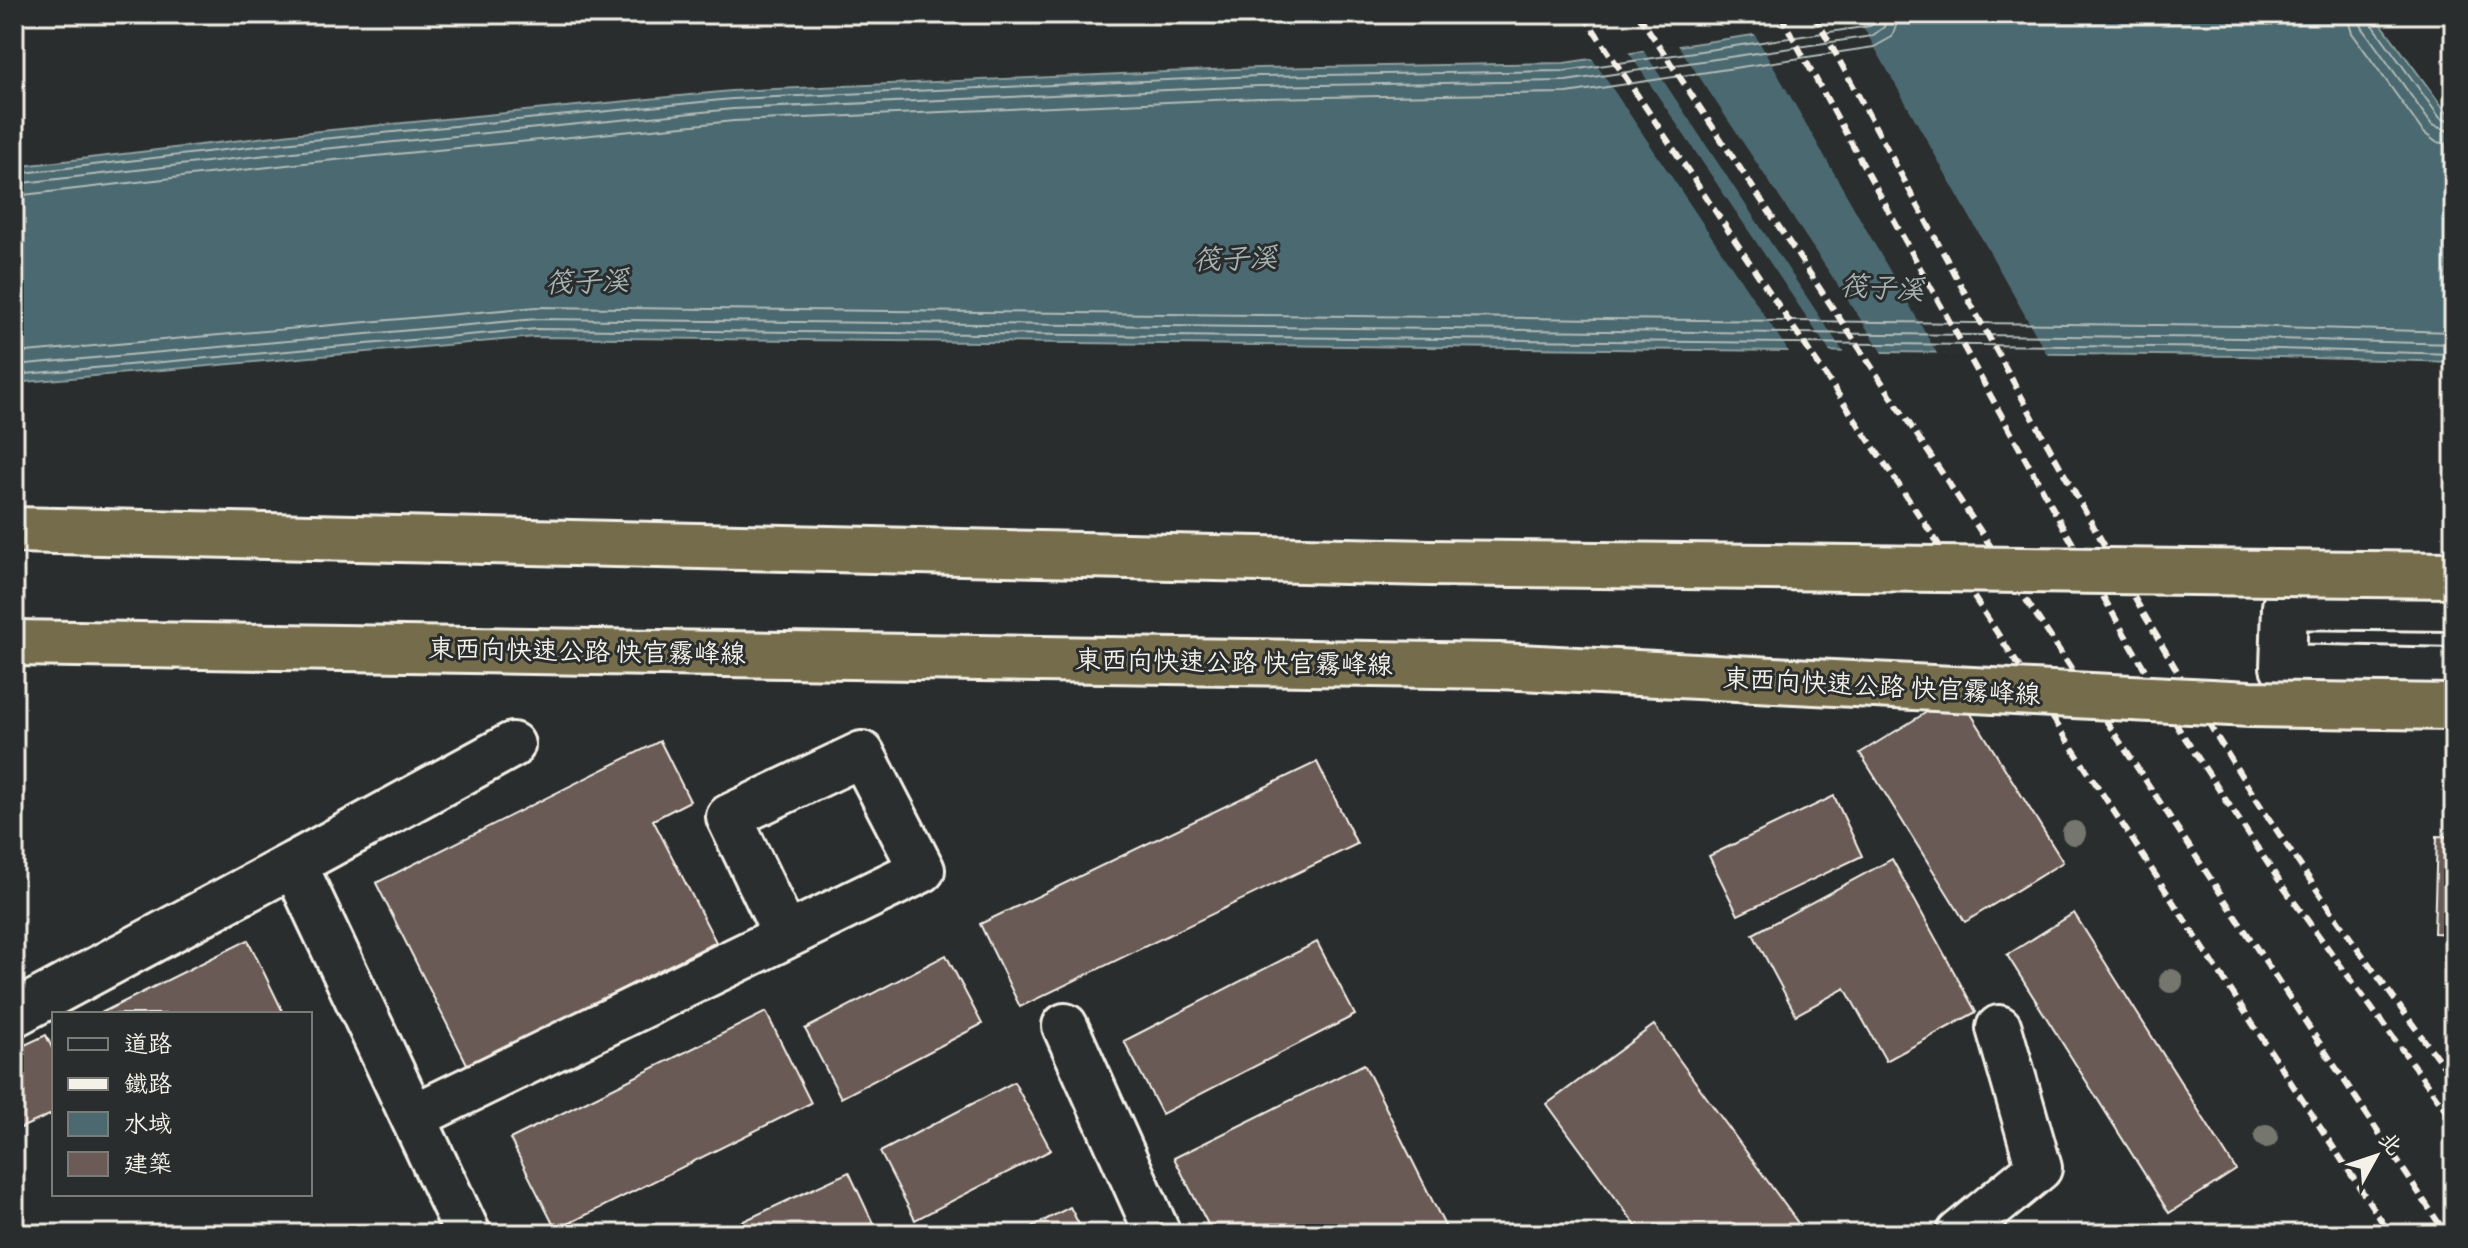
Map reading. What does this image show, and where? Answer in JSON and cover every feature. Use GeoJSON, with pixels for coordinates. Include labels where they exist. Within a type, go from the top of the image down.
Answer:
{"type":"FeatureCollection","features":[{"type":"Feature","properties":{"kind":"highway"},"geometry":{"type":"LineString","coordinates":[[14,530],[1430,563],[2454,575]]}},
{"type":"Feature","properties":{"kind":"highway","name":"東西向快速公路 快官霧峰線"},"geometry":{"type":"LineString","coordinates":[[14,643],[1499,666],[2250,704],[2454,707]]}},
{"type":"Feature","properties":{"kind":"street"},"geometry":{"type":"LineString","coordinates":[[2454,608],[2285,606],[2283,667],[2454,671]]}},
{"type":"Feature","properties":{"kind":"street"},"geometry":{"type":"LineString","coordinates":[[14,1014],[512,745]]}},
{"type":"Feature","properties":{"kind":"street"},"geometry":{"type":"LineString","coordinates":[[413,1117],[786,936],[922,870],[862,754],[729,817],[786,936]]}},
{"type":"Feature","properties":{"kind":"street"},"geometry":{"type":"LineString","coordinates":[[294,864],[468,1234]]}},
{"type":"Feature","properties":{"kind":"street"},"geometry":{"type":"LineString","coordinates":[[1065,1026],[1158,1234]]}},
{"type":"Feature","properties":{"kind":"street"},"geometry":{"type":"LineString","coordinates":[[1959,1234],[2039,1168],[1999,1028]]}},
{"type":"Feature","properties":{"kind":"water","name":"筏子溪"},"geometry":{"type":"Polygon","coordinates":[[[1895,14],[2374,14],[2447,113],[2454,116],[2454,362],[2242,356],[536,337],[14,383],[14,167],[300,133],[731,91],[1258,68],[1564,63],[1895,14]]]}},
{"type":"Feature","properties":{"kind":"pier"},"geometry":{"type":"Polygon","coordinates":[[[1857,16],[2049,358],[1939,357],[1753,31],[1857,16]]]}},
{"type":"Feature","properties":{"kind":"pier"},"geometry":{"type":"Polygon","coordinates":[[[1676,42],[1885,356],[1846,356],[1641,47],[1676,42]]]}},
{"type":"Feature","properties":{"kind":"pier"},"geometry":{"type":"Polygon","coordinates":[[[1627,50],[1832,355],[1791,355],[1590,55],[1627,50]]]}},
{"type":"Feature","properties":{"kind":"building"},"geometry":{"type":"Polygon","coordinates":[[[1958,693],[2063,862],[1965,922],[1860,753],[1958,693]]]}},
{"type":"Feature","properties":{"kind":"building"},"geometry":{"type":"Polygon","coordinates":[[[660,741],[690,801],[653,820],[716,942],[468,1066],[376,883],[660,741]]]}},
{"type":"Feature","properties":{"kind":"building"},"geometry":{"type":"Polygon","coordinates":[[[1317,762],[1357,844],[1020,1007],[980,924],[1317,762]]]}},
{"type":"Feature","properties":{"kind":"building"},"geometry":{"type":"Polygon","coordinates":[[[1834,796],[1862,856],[1738,915],[1709,856],[1834,796]]]}},
{"type":"Feature","properties":{"kind":"building"},"geometry":{"type":"Polygon","coordinates":[[[2437,836],[2454,837],[2454,934],[2434,933],[2437,836]]]}},
{"type":"Feature","properties":{"kind":"building"},"geometry":{"type":"Polygon","coordinates":[[[1892,859],[1976,1012],[1886,1061],[1845,988],[1796,1015],[1753,934],[1892,859]]]}},
{"type":"Feature","properties":{"kind":"building"},"geometry":{"type":"Polygon","coordinates":[[[2074,913],[2236,1170],[2169,1213],[2007,955],[2074,913]]]}},
{"type":"Feature","properties":{"kind":"building"},"geometry":{"type":"Polygon","coordinates":[[[248,940],[283,1012],[103,1012],[248,940]]]}},
{"type":"Feature","properties":{"kind":"building"},"geometry":{"type":"Polygon","coordinates":[[[1317,942],[1355,1015],[1162,1114],[1124,1041],[1317,942]]]}},
{"type":"Feature","properties":{"kind":"building"},"geometry":{"type":"Polygon","coordinates":[[[946,955],[982,1024],[841,1098],[805,1029],[946,955]]]}},
{"type":"Feature","properties":{"kind":"building"},"geometry":{"type":"Polygon","coordinates":[[[766,1012],[811,1103],[556,1230],[510,1139],[766,1012]]]}},
{"type":"Feature","properties":{"kind":"building"},"geometry":{"type":"Polygon","coordinates":[[[1654,1025],[1806,1234],[1642,1234],[1547,1104],[1654,1025]]]}},
{"type":"Feature","properties":{"kind":"building"},"geometry":{"type":"Polygon","coordinates":[[[46,1035],[52,1048],[52,1114],[14,1131],[14,1050],[46,1035]]]}},
{"type":"Feature","properties":{"kind":"building"},"geometry":{"type":"Polygon","coordinates":[[[1364,1064],[1449,1234],[1213,1234],[1174,1158],[1364,1064]]]}},
{"type":"Feature","properties":{"kind":"building"},"geometry":{"type":"Polygon","coordinates":[[[1014,1082],[1051,1150],[915,1220],[880,1152],[1014,1082]]]}},
{"type":"Feature","properties":{"kind":"building"},"geometry":{"type":"Polygon","coordinates":[[[849,1172],[878,1234],[715,1234],[722,1231],[849,1172]]]}},
{"type":"Feature","properties":{"kind":"building"},"geometry":{"type":"Polygon","coordinates":[[[1070,1207],[1084,1234],[1018,1234],[1070,1207]]]}},
{"type":"Feature","properties":{"kind":"railway"},"geometry":{"type":"LineString","coordinates":[[1583,14],[1964,582],[2390,1234]]}},
{"type":"Feature","properties":{"kind":"railway"},"geometry":{"type":"LineString","coordinates":[[1638,14],[2446,1234]]}},
{"type":"Feature","properties":{"kind":"railway"},"geometry":{"type":"LineString","coordinates":[[1780,14],[2057,516],[2179,729],[2284,888],[2454,1121]]}},
{"type":"Feature","properties":{"kind":"railway"},"geometry":{"type":"LineString","coordinates":[[1814,14],[2051,451],[2200,709],[2322,898],[2454,1080]]}}]}
